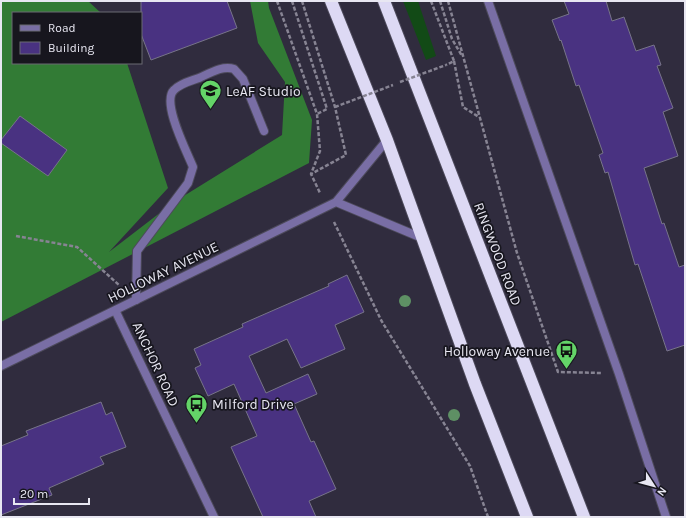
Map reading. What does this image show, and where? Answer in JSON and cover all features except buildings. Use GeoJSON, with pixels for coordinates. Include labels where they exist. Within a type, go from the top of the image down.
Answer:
{"type":"FeatureCollection","features":[{"type":"Feature","properties":{"kind":"highway"},"geometry":{"type":"LineString","coordinates":[[331,1],[387,140],[422,238],[527,517]]}},
{"type":"Feature","properties":{"kind":"highway","name":"RINGWOOD ROAD"},"geometry":{"type":"LineString","coordinates":[[384,1],[584,517]]}},
{"type":"Feature","properties":{"kind":"street"},"geometry":{"type":"LineString","coordinates":[[488,1],[619,374],[666,517]]}},
{"type":"Feature","properties":{"kind":"street"},"geometry":{"type":"LineString","coordinates":[[136,300],[137,251],[188,183],[192,173],[193,167],[170,109],[170,98],[174,90],[181,85],[224,68],[234,69],[243,79],[264,132]]}},
{"type":"Feature","properties":{"kind":"street","name":"HOLLOWAY AVENUE"},"geometry":{"type":"LineString","coordinates":[[1,366],[336,202],[387,140]]}},
{"type":"Feature","properties":{"kind":"street"},"geometry":{"type":"LineString","coordinates":[[336,202],[422,238]]}},
{"type":"Feature","properties":{"kind":"street","name":"ANCHOR ROAD"},"geometry":{"type":"LineString","coordinates":[[115,310],[214,517]]}},
{"type":"Feature","properties":{"kind":"path"},"geometry":{"type":"LineString","coordinates":[[277,1],[317,114],[320,151],[311,174],[381,320],[470,466],[488,517]]}},
{"type":"Feature","properties":{"kind":"path"},"geometry":{"type":"LineString","coordinates":[[292,1],[327,109],[317,114]]}},
{"type":"Feature","properties":{"kind":"path"},"geometry":{"type":"LineString","coordinates":[[302,1],[336,107],[346,155],[311,174]]}},
{"type":"Feature","properties":{"kind":"path"},"geometry":{"type":"LineString","coordinates":[[431,1],[454,61],[463,107],[479,117]]}},
{"type":"Feature","properties":{"kind":"path"},"geometry":{"type":"LineString","coordinates":[[440,1],[452,39],[464,60]]}},
{"type":"Feature","properties":{"kind":"path"},"geometry":{"type":"LineString","coordinates":[[448,1],[517,253],[558,372],[619,374]]}},
{"type":"Feature","properties":{"kind":"path"},"geometry":{"type":"LineString","coordinates":[[400,82],[454,61]]}},
{"type":"Feature","properties":{"kind":"path"},"geometry":{"type":"LineString","coordinates":[[336,107],[393,85]]}},
{"type":"Feature","properties":{"kind":"path"},"geometry":{"type":"LineString","coordinates":[[16,236],[76,247],[136,300]]}},
{"type":"Feature","properties":{"kind":"green space"},"geometry":{"type":"Polygon","coordinates":[[[1,1],[88,1],[100,12],[12,12],[12,64],[127,64],[168,188],[109,252],[174,202],[282,135],[285,82],[258,43],[250,1],[268,1],[269,8],[312,120],[309,163],[1,322],[1,1]]]}},
{"type":"Feature","properties":{"kind":"green space"},"geometry":{"type":"Polygon","coordinates":[[[403,1],[418,1],[436,56],[426,60],[403,1]]]}},
{"type":"Feature","properties":{"kind":"place","name":"LeAF Studio"},"geometry":{"type":"Point","coordinates":[211,110]}},
{"type":"Feature","properties":{"kind":"place","name":"Holloway Avenue"},"geometry":{"type":"Point","coordinates":[566,370]}},
{"type":"Feature","properties":{"kind":"place","name":"Milford Drive"},"geometry":{"type":"Point","coordinates":[197,424]}}]}
